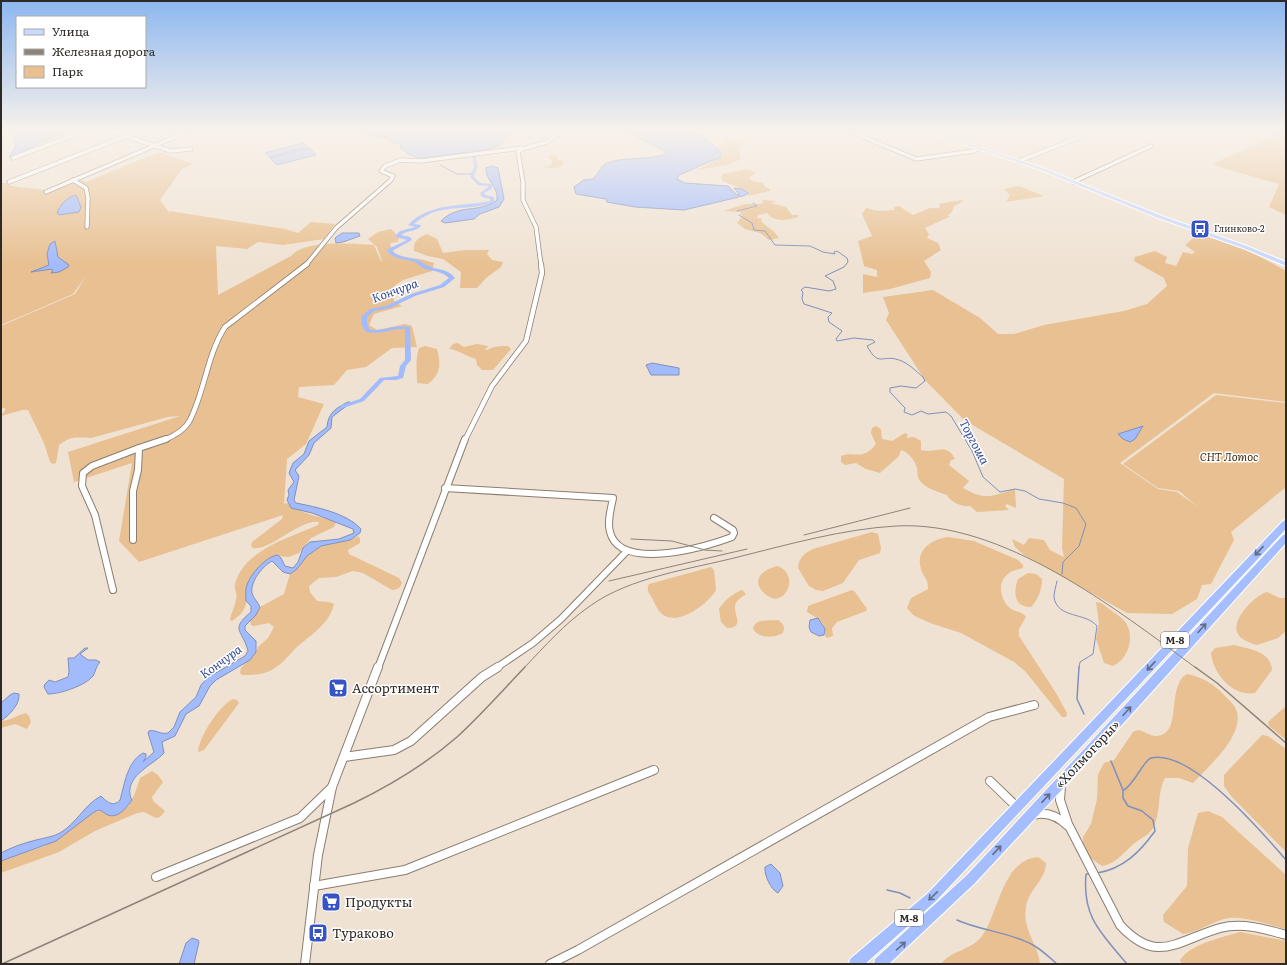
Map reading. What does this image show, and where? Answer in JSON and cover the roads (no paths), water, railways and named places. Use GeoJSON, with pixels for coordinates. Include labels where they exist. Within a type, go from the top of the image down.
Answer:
{"type":"FeatureCollection","features":[{"type":"Feature","properties":{"kind":"highway","name":"«Холмогоры»"},"geometry":{"type":"LineString","coordinates":[[1018,808],[1286,523]]}},
{"type":"Feature","properties":{"kind":"highway","name":"«Холмогоры»"},"geometry":{"type":"LineString","coordinates":[[880,964],[966,884],[1286,536]]}},
{"type":"Feature","properties":{"kind":"highway","name":"М-8"},"geometry":{"type":"LineString","coordinates":[[856,964],[932,897],[1018,808]]}},
{"type":"Feature","properties":{"kind":"main road"},"geometry":{"type":"LineString","coordinates":[[1058,176],[1160,217],[1286,264]]}},
{"type":"Feature","properties":{"kind":"street"},"geometry":{"type":"LineString","coordinates":[[9,182],[24,176]]}},
{"type":"Feature","properties":{"kind":"street"},"geometry":{"type":"LineString","coordinates":[[46,192],[82,176]]}},
{"type":"Feature","properties":{"kind":"street"},"geometry":{"type":"LineString","coordinates":[[113,590],[95,515],[82,486],[82,473],[92,466],[176,435],[186,427],[190,420],[217,340],[225,327],[306,265],[336,228],[391,180],[392,176]]}},
{"type":"Feature","properties":{"kind":"street"},"geometry":{"type":"LineString","coordinates":[[305,964],[324,818],[332,787],[464,439],[492,386],[526,341],[542,273],[536,227],[523,200],[522,176]]}},
{"type":"Feature","properties":{"kind":"street"},"geometry":{"type":"LineString","coordinates":[[1073,182],[1086,176]]}},
{"type":"Feature","properties":{"kind":"street"},"geometry":{"type":"LineString","coordinates":[[72,180],[86,188],[88,198],[87,227]]}},
{"type":"Feature","properties":{"kind":"street"},"geometry":{"type":"LineString","coordinates":[[132,540],[133,490],[138,470],[139,448]]}},
{"type":"Feature","properties":{"kind":"street"},"geometry":{"type":"LineString","coordinates":[[445,488],[613,498],[610,521],[611,534],[627,551],[647,553],[673,552],[708,545],[732,537],[734,533],[733,530],[714,518]]}},
{"type":"Feature","properties":{"kind":"street"},"geometry":{"type":"LineString","coordinates":[[344,757],[394,750],[411,741],[482,677],[533,643],[561,619],[627,551]]}},
{"type":"Feature","properties":{"kind":"street"},"geometry":{"type":"LineString","coordinates":[[550,964],[578,950],[989,717],[1034,705]]}},
{"type":"Feature","properties":{"kind":"street"},"geometry":{"type":"LineString","coordinates":[[314,886],[405,870],[654,770]]}},
{"type":"Feature","properties":{"kind":"street"},"geometry":{"type":"LineString","coordinates":[[1063,780],[1060,796],[1070,828],[1119,924],[1134,944],[1143,951],[1153,955],[1162,955],[1188,944],[1212,930],[1232,926],[1249,927],[1286,934]]}},
{"type":"Feature","properties":{"kind":"street"},"geometry":{"type":"LineString","coordinates":[[990,782],[1018,808]]}},
{"type":"Feature","properties":{"kind":"street"},"geometry":{"type":"LineString","coordinates":[[156,877],[300,818],[332,787]]}},
{"type":"Feature","properties":{"kind":"street"},"geometry":{"type":"LineString","coordinates":[[1029,817],[1038,814],[1055,816],[1062,819],[1070,828]]}},
{"type":"Feature","properties":{"kind":"water"},"geometry":{"type":"Polygon","coordinates":[[[488,176],[500,176],[504,199],[499,207],[480,214],[474,219],[445,223],[441,221],[455,212],[483,207],[490,204],[497,200],[496,191],[488,176]]]}},
{"type":"Feature","properties":{"kind":"water"},"geometry":{"type":"Polygon","coordinates":[[[596,176],[678,176],[677,179],[685,183],[728,186],[737,195],[739,194],[734,188],[742,189],[749,193],[741,197],[738,195],[739,197],[684,210],[635,207],[607,202],[606,199],[576,194],[574,187],[584,180],[593,179],[596,176]]]}},
{"type":"Feature","properties":{"kind":"water"},"geometry":{"type":"Polygon","coordinates":[[[76,195],[81,207],[79,212],[59,215],[57,213],[62,204],[67,199],[76,195]]]}},
{"type":"Feature","properties":{"kind":"water"},"geometry":{"type":"Polygon","coordinates":[[[342,233],[359,233],[360,236],[336,243],[335,238],[342,233]]]}},
{"type":"Feature","properties":{"kind":"water"},"geometry":{"type":"Polygon","coordinates":[[[55,241],[58,257],[69,265],[68,267],[59,272],[51,273],[53,270],[52,269],[31,272],[49,265],[47,254],[50,244],[55,241]]]}},
{"type":"Feature","properties":{"kind":"water"},"geometry":{"type":"Polygon","coordinates":[[[652,363],[679,368],[679,375],[651,375],[646,365],[652,363]]]}},
{"type":"Feature","properties":{"kind":"water"},"geometry":{"type":"Polygon","coordinates":[[[350,402],[349,404],[332,417],[331,428],[314,443],[309,455],[295,470],[299,476],[294,500],[296,503],[313,506],[348,519],[361,529],[360,533],[350,540],[321,546],[307,556],[297,569],[290,574],[283,572],[272,561],[261,570],[255,579],[252,588],[252,593],[260,607],[256,615],[245,626],[245,630],[256,641],[256,652],[250,660],[216,680],[210,686],[199,706],[186,714],[175,736],[162,742],[164,753],[142,770],[133,781],[130,787],[130,795],[132,800],[122,812],[112,816],[99,810],[94,812],[56,841],[1,861],[1,853],[5,851],[60,833],[66,829],[90,804],[101,796],[107,802],[112,804],[120,800],[127,774],[133,762],[143,753],[146,754],[146,757],[143,762],[154,752],[148,733],[149,731],[168,733],[174,727],[180,712],[196,697],[201,685],[207,678],[245,656],[248,651],[239,627],[244,618],[251,612],[251,606],[246,601],[246,587],[251,576],[264,562],[273,556],[278,555],[285,566],[293,568],[298,562],[303,548],[310,542],[339,539],[354,533],[353,529],[312,513],[291,508],[287,500],[289,495],[288,490],[294,482],[289,473],[293,463],[304,454],[309,441],[327,427],[329,418],[333,412],[350,402]]]}},
{"type":"Feature","properties":{"kind":"water"},"geometry":{"type":"Polygon","coordinates":[[[1143,426],[1135,439],[1130,442],[1123,439],[1118,434],[1143,426]]]}},
{"type":"Feature","properties":{"kind":"water"},"geometry":{"type":"Polygon","coordinates":[[[818,618],[825,629],[824,635],[819,636],[811,632],[809,627],[810,620],[818,618]]]}},
{"type":"Feature","properties":{"kind":"water"},"geometry":{"type":"Polygon","coordinates":[[[85,648],[88,648],[80,654],[88,660],[96,660],[100,662],[93,676],[85,683],[73,688],[48,694],[44,687],[45,684],[49,680],[55,682],[68,677],[68,658],[74,658],[85,648]]]}},
{"type":"Feature","properties":{"kind":"water"},"geometry":{"type":"Polygon","coordinates":[[[14,693],[19,694],[18,702],[10,713],[1,721],[1,703],[14,693]]]}},
{"type":"Feature","properties":{"kind":"water"},"geometry":{"type":"Polygon","coordinates":[[[771,864],[780,873],[783,886],[778,893],[768,882],[765,870],[765,867],[771,864]]]}},
{"type":"Feature","properties":{"kind":"water"},"geometry":{"type":"Polygon","coordinates":[[[192,938],[198,940],[199,942],[194,964],[179,964],[186,943],[192,938]]]}},
{"type":"Feature","properties":{"kind":"waterway","name":"Кончура"},"geometry":{"type":"LineString","coordinates":[[343,406],[362,400],[382,379],[401,377],[403,366],[408,360],[408,328],[402,327],[380,332],[368,331],[364,324],[364,317],[372,310],[388,307],[413,295],[442,286],[452,278],[443,271],[426,267],[416,261],[400,258],[389,251],[410,240],[408,238],[398,236],[402,232],[417,228],[419,226],[410,225],[419,217],[429,212],[449,207],[492,202],[492,198],[484,196],[482,193],[490,188],[490,185],[480,184],[472,176]]}},
{"type":"Feature","properties":{"kind":"waterway","name":"Торгоша"},"geometry":{"type":"LineString","coordinates":[[737,211],[757,206],[753,203]]}},
{"type":"Feature","properties":{"kind":"waterway","name":"Торгоша"},"geometry":{"type":"LineString","coordinates":[[739,215],[752,223],[754,230],[765,231],[775,245],[810,246],[823,252],[835,254],[834,252],[837,251],[847,258],[848,262],[844,267],[825,276],[833,281],[836,289],[829,291],[805,287],[801,290],[803,292],[802,299],[804,304],[832,313],[828,317],[829,322],[842,331],[836,339],[837,341],[854,338],[873,340],[875,342],[867,346],[875,357],[878,359],[889,358],[902,361],[912,367],[923,377],[925,381],[916,388],[901,386],[890,388],[890,392],[905,408],[904,412],[912,415],[921,411],[928,414],[946,412],[951,416],[972,451],[983,477],[1000,492],[1015,489],[1025,491],[1039,499],[1063,503],[1076,508],[1086,524],[1079,546],[1063,562],[1062,574]]}},
{"type":"Feature","properties":{"kind":"waterway","name":"Торгоша"},"geometry":{"type":"LineString","coordinates":[[1057,581],[1054,597],[1056,604],[1060,609],[1086,619],[1097,626],[1093,654],[1080,662],[1079,668]]}},
{"type":"Feature","properties":{"kind":"waterway","name":"Торгоша"},"geometry":{"type":"LineString","coordinates":[[1079,667],[1077,699],[1084,714]]}},
{"type":"Feature","properties":{"kind":"waterway"},"geometry":{"type":"LineString","coordinates":[[1124,790],[1128,787],[1148,760],[1151,758],[1167,758],[1185,766],[1205,779],[1224,795],[1261,831],[1286,860]]}},
{"type":"Feature","properties":{"kind":"waterway","name":"Торгоша"},"geometry":{"type":"LineString","coordinates":[[1097,873],[1115,868],[1130,858],[1143,846],[1155,831],[1153,820],[1142,811],[1128,806],[1123,798],[1123,790],[1111,761]]}},
{"type":"Feature","properties":{"kind":"waterway","name":"Торгоша"},"geometry":{"type":"LineString","coordinates":[[1090,874],[1086,874],[1087,902],[1090,913],[1095,924],[1127,964]]}},
{"type":"Feature","properties":{"kind":"waterway"},"geometry":{"type":"LineString","coordinates":[[887,890],[900,893],[910,898]]}},
{"type":"Feature","properties":{"kind":"waterway"},"geometry":{"type":"LineString","coordinates":[[957,920],[976,927],[1015,937],[1033,945],[1057,964]]}},
{"type":"Feature","properties":{"kind":"railway"},"geometry":{"type":"LineString","coordinates":[[804,535],[910,508]]}},
{"type":"Feature","properties":{"kind":"railway"},"geometry":{"type":"LineString","coordinates":[[524,668],[572,620],[590,606],[623,588],[661,575],[797,542],[856,530],[896,526],[936,528],[976,537],[1016,552],[1055,572],[1093,595],[1196,668]]}},
{"type":"Feature","properties":{"kind":"railway"},"geometry":{"type":"LineString","coordinates":[[631,539],[672,541],[705,550],[722,551]]}},
{"type":"Feature","properties":{"kind":"railway"},"geometry":{"type":"LineString","coordinates":[[609,581],[747,549]]}},
{"type":"Feature","properties":{"kind":"railway"},"geometry":{"type":"LineString","coordinates":[[2,964],[354,803],[381,789],[421,765],[457,737],[525,667]]}},
{"type":"Feature","properties":{"kind":"railway"},"geometry":{"type":"LineString","coordinates":[[1195,667],[1217,683],[1286,743]]}},
{"type":"Feature","properties":{"kind":"place","name":"Глинково-2"},"geometry":{"type":"Point","coordinates":[1200,229]}},
{"type":"Feature","properties":{"kind":"place","name":"Ассортимент"},"geometry":{"type":"Point","coordinates":[338,688]}},
{"type":"Feature","properties":{"kind":"place","name":"Продукты"},"geometry":{"type":"Point","coordinates":[331,902]}},
{"type":"Feature","properties":{"kind":"place","name":"Тураково"},"geometry":{"type":"Point","coordinates":[318,933]}},
{"type":"Feature","properties":{"kind":"park label","name":"СНТ Лотос"},"geometry":{"type":"Point","coordinates":[1229,457]}}]}
